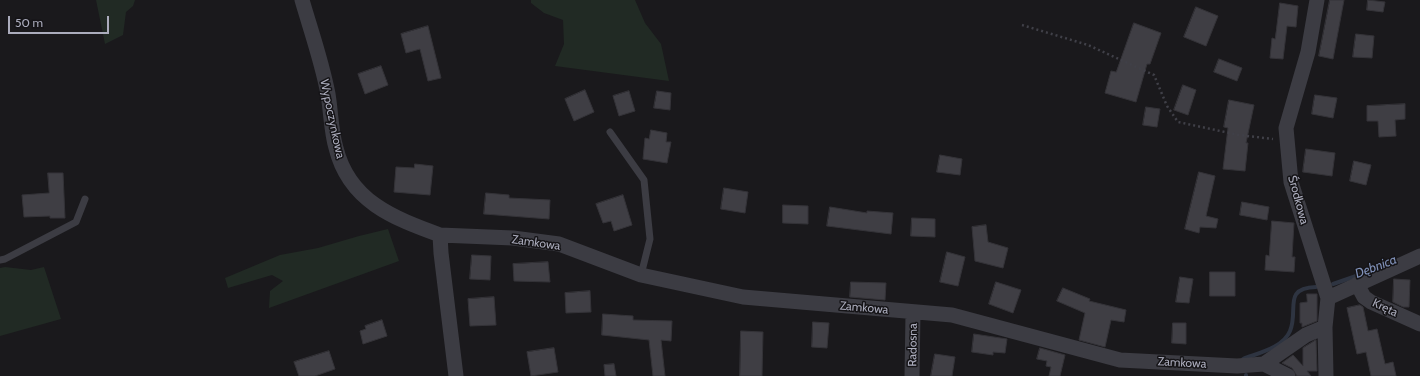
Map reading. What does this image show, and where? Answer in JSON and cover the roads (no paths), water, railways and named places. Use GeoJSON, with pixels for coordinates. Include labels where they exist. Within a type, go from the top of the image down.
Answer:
{"type":"FeatureCollection","features":[{"type":"Feature","properties":{"kind":"street","name":"Wypoczynkowa"},"geometry":{"type":"LineString","coordinates":[[302,0],[328,93],[336,148],[347,178],[359,193],[373,205],[440,235]]}},
{"type":"Feature","properties":{"kind":"street","name":"Środkowa"},"geometry":{"type":"LineString","coordinates":[[1317,0],[1308,52],[1286,128],[1291,182],[1328,298],[1325,328],[1326,376]]}},
{"type":"Feature","properties":{"kind":"street","name":"Zamkowa"},"geometry":{"type":"LineString","coordinates":[[440,235],[513,238],[559,244],[641,275],[744,297],[913,313],[952,315],[1120,360],[1237,366],[1264,364]]}},
{"type":"Feature","properties":{"kind":"street"},"geometry":{"type":"LineString","coordinates":[[440,235],[456,376]]}},
{"type":"Feature","properties":{"kind":"street"},"geometry":{"type":"LineString","coordinates":[[1328,298],[1420,256]]}},
{"type":"Feature","properties":{"kind":"street","name":"Kręta"},"geometry":{"type":"LineString","coordinates":[[1357,284],[1364,297],[1371,302],[1420,324]]}},
{"type":"Feature","properties":{"kind":"street","name":"Radosna"},"geometry":{"type":"LineString","coordinates":[[912,376],[913,313]]}},
{"type":"Feature","properties":{"kind":"street"},"geometry":{"type":"LineString","coordinates":[[1288,376],[1264,364],[1306,335],[1325,328]]}},
{"type":"Feature","properties":{"kind":"lane"},"geometry":{"type":"LineString","coordinates":[[610,132],[644,180],[650,239],[641,275]]}},
{"type":"Feature","properties":{"kind":"lane"},"geometry":{"type":"LineString","coordinates":[[0,260],[6,259],[76,222],[85,199]]}},
{"type":"Feature","properties":{"kind":"waterway","name":"Dębnica"},"geometry":{"type":"LineString","coordinates":[[1333,284],[1362,274]]}},
{"type":"Feature","properties":{"kind":"waterway","name":"Dębnica"},"geometry":{"type":"LineString","coordinates":[[1243,359],[1270,349],[1282,342],[1290,331],[1295,296],[1299,291],[1305,288],[1316,287]]}}]}
